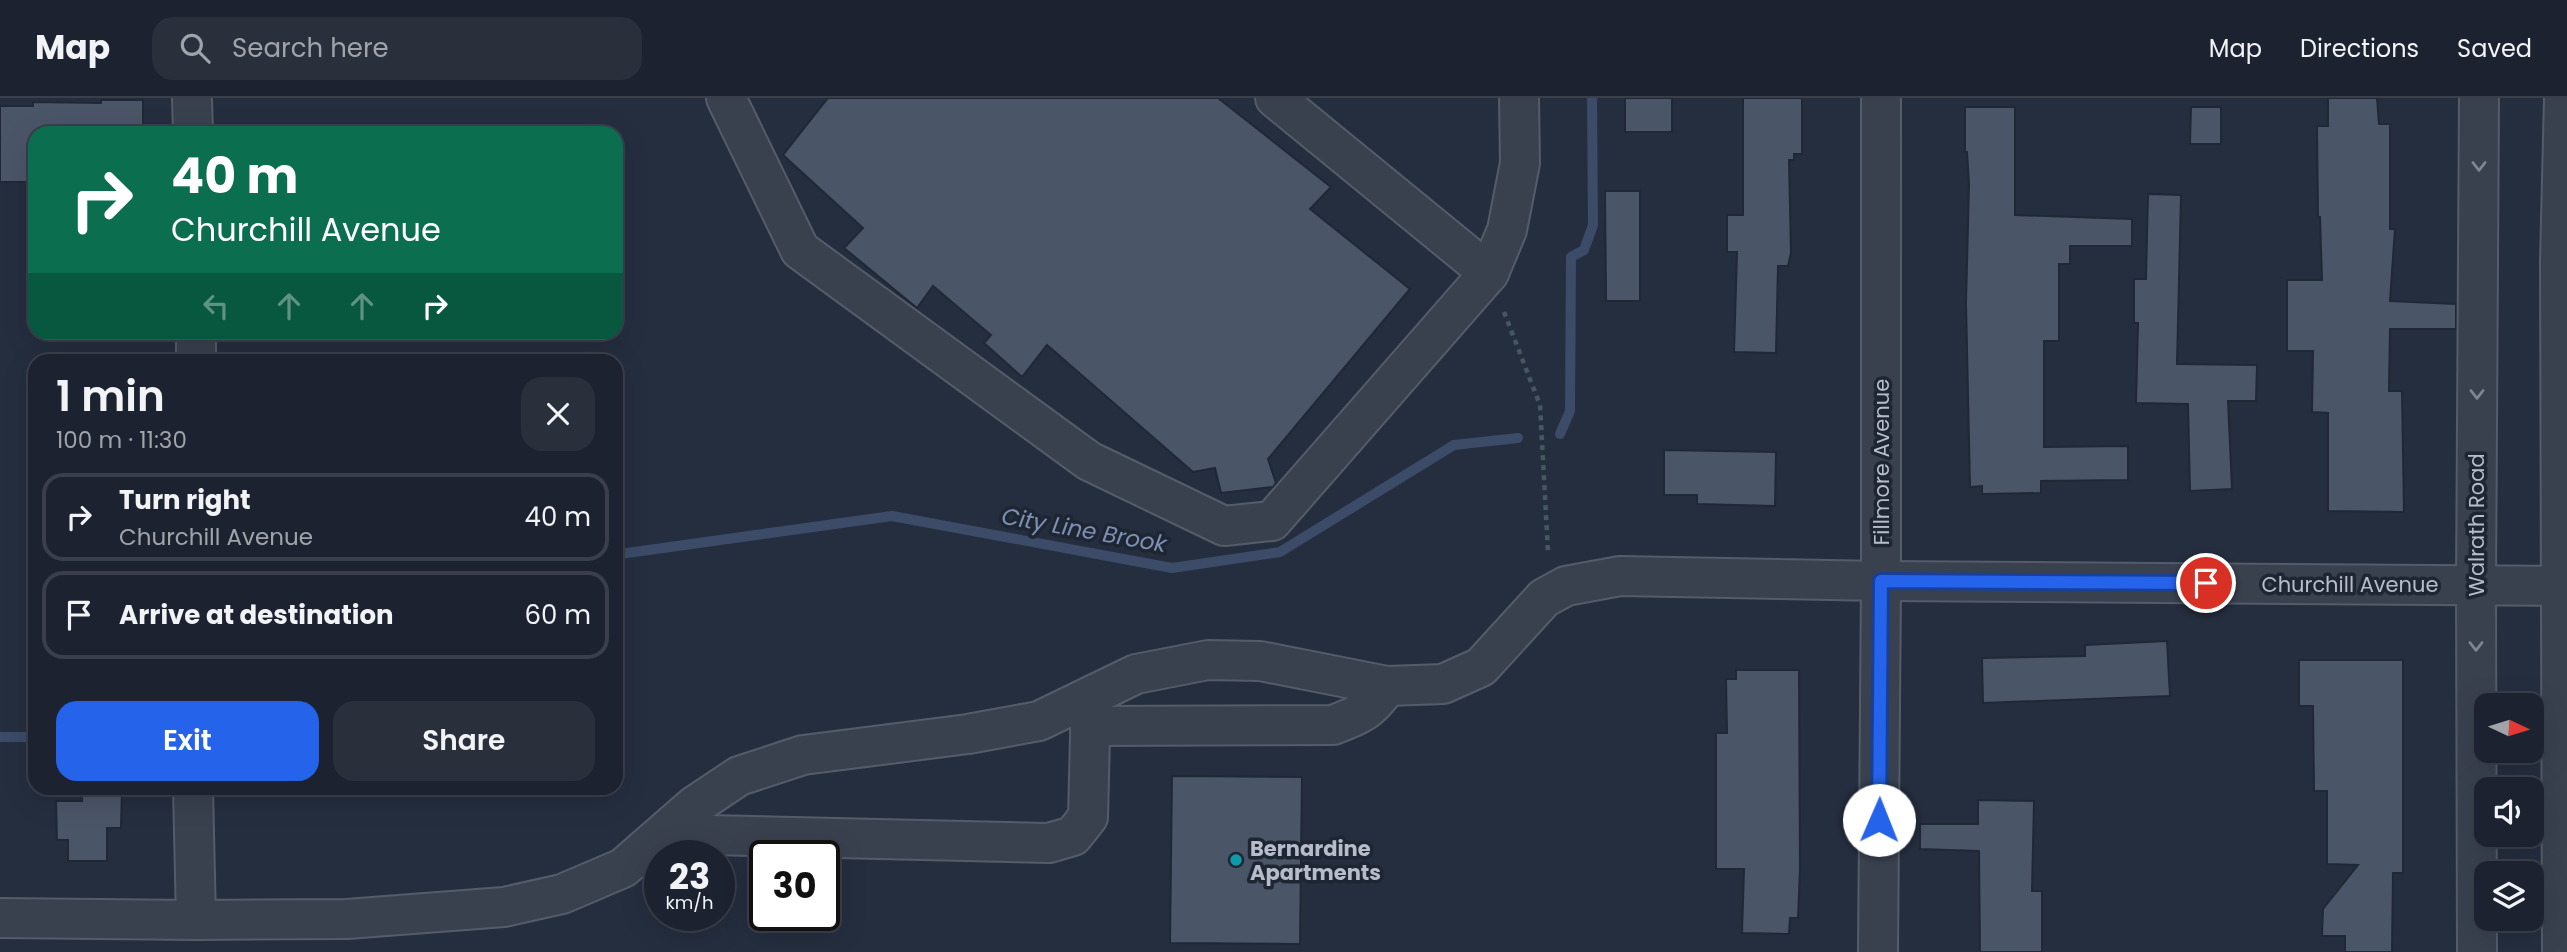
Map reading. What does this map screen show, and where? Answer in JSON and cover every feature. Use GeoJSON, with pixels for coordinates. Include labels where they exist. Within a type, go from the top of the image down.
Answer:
{"type":"FeatureCollection","features":[{"type":"Feature","properties":{"kind":"street"},"geometry":{"type":"LineString","coordinates":[[192,98],[193,126]]}},
{"type":"Feature","properties":{"kind":"street"},"geometry":{"type":"LineString","coordinates":[[726,98],[800,250],[1088,461],[1224,526],[1272,521],[1489,273],[1507,230],[1520,163],[1519,98]]}},
{"type":"Feature","properties":{"kind":"street"},"geometry":{"type":"LineString","coordinates":[[1275,98],[1489,273]]}},
{"type":"Feature","properties":{"kind":"street","name":"Fillmore Avenue"},"geometry":{"type":"LineString","coordinates":[[1878,952],[1881,98]]}},
{"type":"Feature","properties":{"kind":"street","name":"Walrath Road"},"geometry":{"type":"LineString","coordinates":[[2477,952],[2479,98]]}},
{"type":"Feature","properties":{"kind":"street"},"geometry":{"type":"LineString","coordinates":[[2562,952],[2564,586],[2560,261],[2564,98]]}},
{"type":"Feature","properties":{"kind":"street","name":"Churchill Avenue"},"geometry":{"type":"LineString","coordinates":[[1550,595],[1566,586],[1620,576],[1881,581],[2564,586]]}},
{"type":"Feature","properties":{"kind":"street"},"geometry":{"type":"LineString","coordinates":[[663,834],[1049,844],[1073,836],[1088,817],[1091,711],[1136,674],[1208,660],[1260,661],[1387,686],[1443,684],[1481,667],[1550,595]]}},
{"type":"Feature","properties":{"kind":"street"},"geometry":{"type":"LineString","coordinates":[[0,918],[347,919],[504,907],[562,894],[623,868],[694,806],[739,776],[803,755],[968,734],[1091,711],[1333,725],[1356,717],[1373,706],[1387,686]]}},
{"type":"Feature","properties":{"kind":"street"},"geometry":{"type":"LineString","coordinates":[[193,795],[196,920]]}},
{"type":"Feature","properties":{"kind":"path"},"geometry":{"type":"LineString","coordinates":[[1489,273],[1540,405],[1550,595]]}},
{"type":"Feature","properties":{"kind":"building"},"geometry":{"type":"Polygon","coordinates":[[[828,98],[1218,98],[1331,187],[1310,209],[1410,289],[1268,459],[1276,483],[1273,487],[1221,493],[1215,468],[1193,472],[1047,345],[1022,377],[984,343],[991,335],[933,286],[917,308],[844,248],[863,228],[783,155],[828,98]]]}},
{"type":"Feature","properties":{"kind":"building"},"geometry":{"type":"Polygon","coordinates":[[[1625,98],[1672,98],[1672,132],[1625,132],[1625,98]]]}},
{"type":"Feature","properties":{"kind":"building"},"geometry":{"type":"Polygon","coordinates":[[[1743,98],[1802,98],[1802,154],[1794,154],[1794,160],[1789,160],[1791,253],[1788,266],[1778,266],[1776,353],[1734,352],[1737,252],[1727,252],[1727,215],[1743,215],[1743,98]]]}},
{"type":"Feature","properties":{"kind":"building"},"geometry":{"type":"Polygon","coordinates":[[[2328,98],[2377,98],[2379,124],[2390,124],[2390,229],[2395,229],[2390,301],[2456,304],[2456,329],[2390,329],[2389,391],[2402,391],[2404,512],[2328,511],[2328,413],[2312,412],[2313,351],[2287,351],[2287,280],[2322,280],[2317,126],[2328,126],[2328,98]]]}},
{"type":"Feature","properties":{"kind":"building"},"geometry":{"type":"Polygon","coordinates":[[[101,100],[143,100],[143,126],[28,126],[28,182],[0,182],[0,106],[33,106],[33,102],[101,103],[101,100]]]}},
{"type":"Feature","properties":{"kind":"building"},"geometry":{"type":"Polygon","coordinates":[[[1965,107],[2015,107],[2015,215],[2132,219],[2132,246],[2070,246],[2070,264],[2059,264],[2059,341],[2044,341],[2044,447],[2128,446],[2128,480],[2041,481],[2041,493],[1982,494],[1982,486],[1970,487],[1966,303],[1969,184],[1965,152],[1965,107]]]}},
{"type":"Feature","properties":{"kind":"building"},"geometry":{"type":"Polygon","coordinates":[[[2191,107],[2221,107],[2221,144],[2190,144],[2191,107]]]}},
{"type":"Feature","properties":{"kind":"building"},"geometry":{"type":"Polygon","coordinates":[[[1605,191],[1640,191],[1640,301],[1606,301],[1605,191]]]}},
{"type":"Feature","properties":{"kind":"building"},"geometry":{"type":"Polygon","coordinates":[[[2148,194],[2181,195],[2177,364],[2257,365],[2256,401],[2228,401],[2232,489],[2190,491],[2188,404],[2136,403],[2138,323],[2134,323],[2134,279],[2146,279],[2148,194]]]}},
{"type":"Feature","properties":{"kind":"building"},"geometry":{"type":"Polygon","coordinates":[[[1664,450],[1776,452],[1775,506],[1697,504],[1697,495],[1664,495],[1664,450]]]}},
{"type":"Feature","properties":{"kind":"building"},"geometry":{"type":"Polygon","coordinates":[[[2167,641],[2170,696],[1983,703],[1982,658],[2085,656],[2085,645],[2167,641]]]}},
{"type":"Feature","properties":{"kind":"building"},"geometry":{"type":"Polygon","coordinates":[[[2299,660],[2403,660],[2403,873],[2393,873],[2392,952],[2345,952],[2345,936],[2322,936],[2323,909],[2358,865],[2327,864],[2327,791],[2314,791],[2313,706],[2299,706],[2299,660]]]}},
{"type":"Feature","properties":{"kind":"building"},"geometry":{"type":"Polygon","coordinates":[[[1736,670],[1799,670],[1800,869],[1798,918],[1790,918],[1789,934],[1742,933],[1744,869],[1716,869],[1716,733],[1727,733],[1726,679],[1736,679],[1736,670]]]}},
{"type":"Feature","properties":{"kind":"building","name":"Bernardine Apartments"},"geometry":{"type":"Polygon","coordinates":[[[1172,776],[1302,777],[1300,944],[1170,943],[1172,776]]]}},
{"type":"Feature","properties":{"kind":"building"},"geometry":{"type":"Polygon","coordinates":[[[82,795],[122,795],[121,828],[107,828],[107,861],[68,861],[68,840],[57,840],[56,801],[82,801],[82,795]]]}},
{"type":"Feature","properties":{"kind":"building"},"geometry":{"type":"Polygon","coordinates":[[[1978,800],[2034,801],[2032,891],[2042,891],[2042,952],[1980,952],[1979,851],[1920,849],[1920,824],[1978,824],[1978,800]]]}},
{"type":"Feature","properties":{"kind":"waterway","name":"City Line Brook"},"geometry":{"type":"LineString","coordinates":[[1560,434],[1570,411],[1571,257],[1584,250],[1593,225],[1592,98]]}},
{"type":"Feature","properties":{"kind":"waterway","name":"City Line Brook"},"geometry":{"type":"LineString","coordinates":[[623,554],[892,516],[1172,568],[1280,552],[1454,445],[1518,438]]}},
{"type":"Feature","properties":{"kind":"waterway","name":"City Line Brook"},"geometry":{"type":"LineString","coordinates":[[0,737],[28,737]]}},
{"type":"Feature","properties":{"kind":"place","name":"Bernardine Apartments"},"geometry":{"type":"Point","coordinates":[1236,860]}},
{"type":"Feature","properties":{"kind":"route"},"geometry":{"type":"LineString","coordinates":[[1879,820],[1881,581],[2206,583]]}}]}
